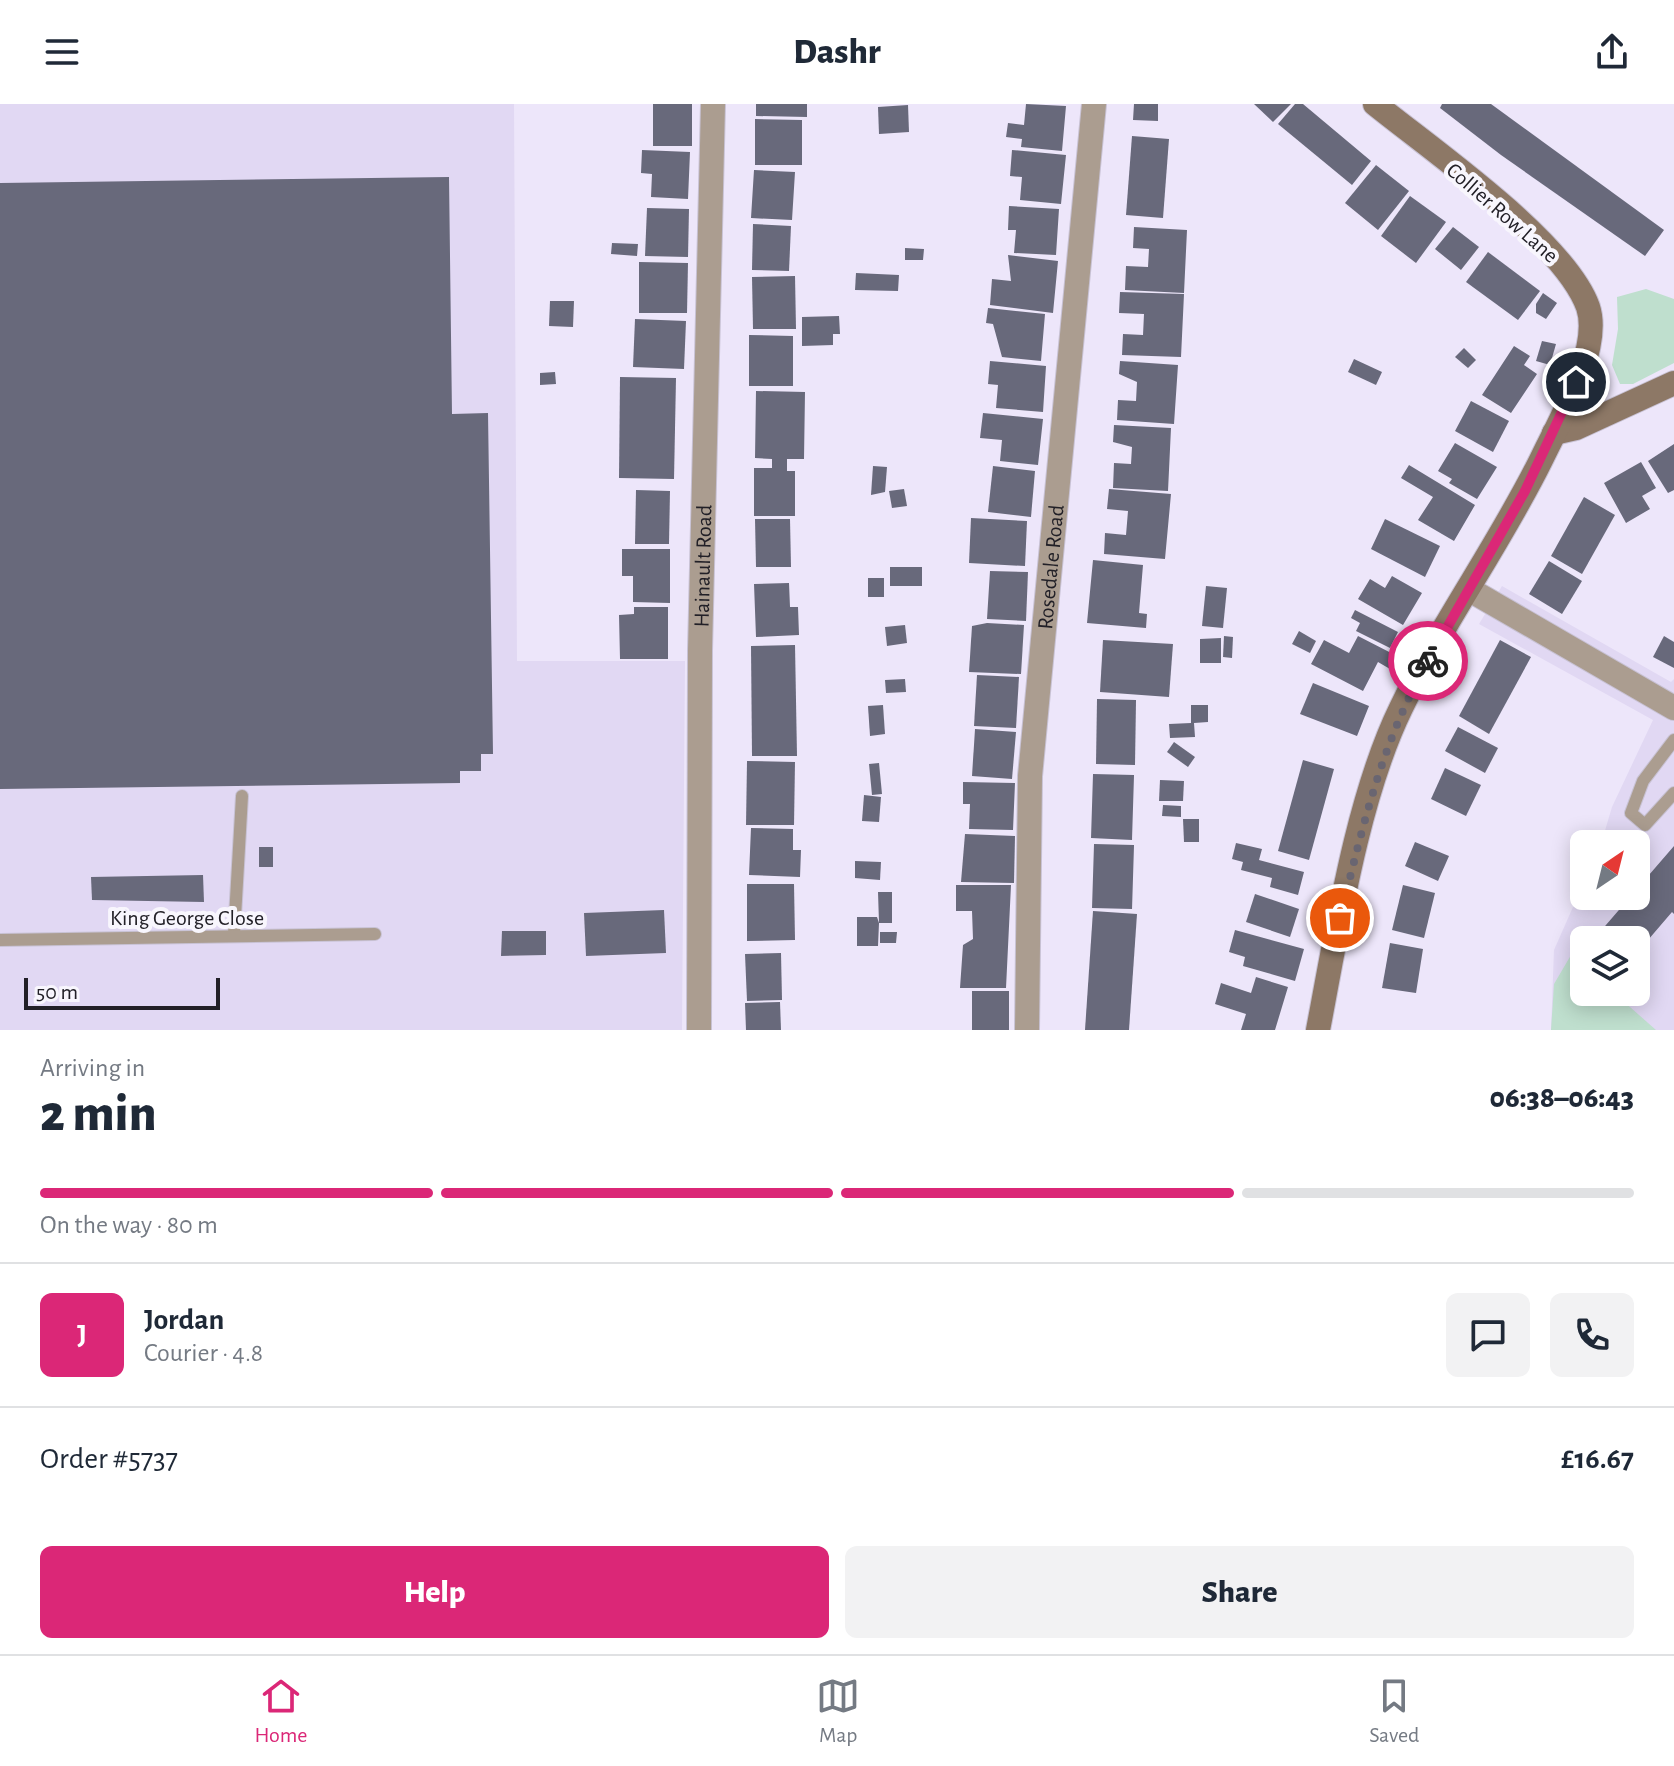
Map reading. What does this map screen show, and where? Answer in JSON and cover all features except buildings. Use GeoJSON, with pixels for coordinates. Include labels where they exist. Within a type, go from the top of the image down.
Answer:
{"type":"FeatureCollection","features":[{"type":"Feature","properties":{"kind":"main road","name":"Collier Row Lane"},"geometry":{"type":"LineString","coordinates":[[1318,1030],[1369,798],[1400,710],[1470,590],[1554,433],[1587,356],[1589,310],[1571,271],[1539,239],[1375,104]]}},
{"type":"Feature","properties":{"kind":"main road"},"geometry":{"type":"LineString","coordinates":[[1554,433],[1576,428],[1674,383]]}},
{"type":"Feature","properties":{"kind":"street","name":"Hainault Road"},"geometry":{"type":"LineString","coordinates":[[699,1030],[700,651],[713,104]]}},
{"type":"Feature","properties":{"kind":"street","name":"Rosedale Road"},"geometry":{"type":"LineString","coordinates":[[1027,1030],[1030,776],[1094,104]]}},
{"type":"Feature","properties":{"kind":"street"},"geometry":{"type":"LineString","coordinates":[[1470,590],[1674,708]]}},
{"type":"Feature","properties":{"kind":"lane"},"geometry":{"type":"LineString","coordinates":[[1674,740],[1643,781],[1631,813],[1645,825],[1674,793]]}},
{"type":"Feature","properties":{"kind":"lane"},"geometry":{"type":"LineString","coordinates":[[234,934],[242,796]]}},
{"type":"Feature","properties":{"kind":"lane","name":"King George Close"},"geometry":{"type":"LineString","coordinates":[[0,940],[375,934]]}},
{"type":"Feature","properties":{"kind":"shaded area"},"geometry":{"type":"Polygon","coordinates":[[[0,104],[514,104],[517,661],[685,661],[682,1030],[0,1030],[0,104]]]}},
{"type":"Feature","properties":{"kind":"shaded area"},"geometry":{"type":"Polygon","coordinates":[[[1502,586],[1671,682],[1674,679],[1674,1030],[1551,1030],[1554,950],[1572,910],[1650,910],[1650,830],[1605,830],[1612,807],[1653,720],[1479,624],[1502,586]]]}},
{"type":"Feature","properties":{"kind":"green space"},"geometry":{"type":"Polygon","coordinates":[[[1646,289],[1674,299],[1674,363],[1633,384],[1620,384],[1612,365],[1618,329],[1617,297],[1646,289]]]}},
{"type":"Feature","properties":{"kind":"green space"},"geometry":{"type":"Polygon","coordinates":[[[1570,957],[1570,1006],[1629,1006],[1656,1030],[1551,1030],[1554,984],[1570,957]]]}},
{"type":"Feature","properties":{"kind":"way so far"},"geometry":{"type":"LineString","coordinates":[[1340,918],[1369,798],[1400,710],[1428,661]]}},
{"type":"Feature","properties":{"kind":"route"},"geometry":{"type":"LineString","coordinates":[[1428,661],[1525,491],[1576,382]]}}]}
